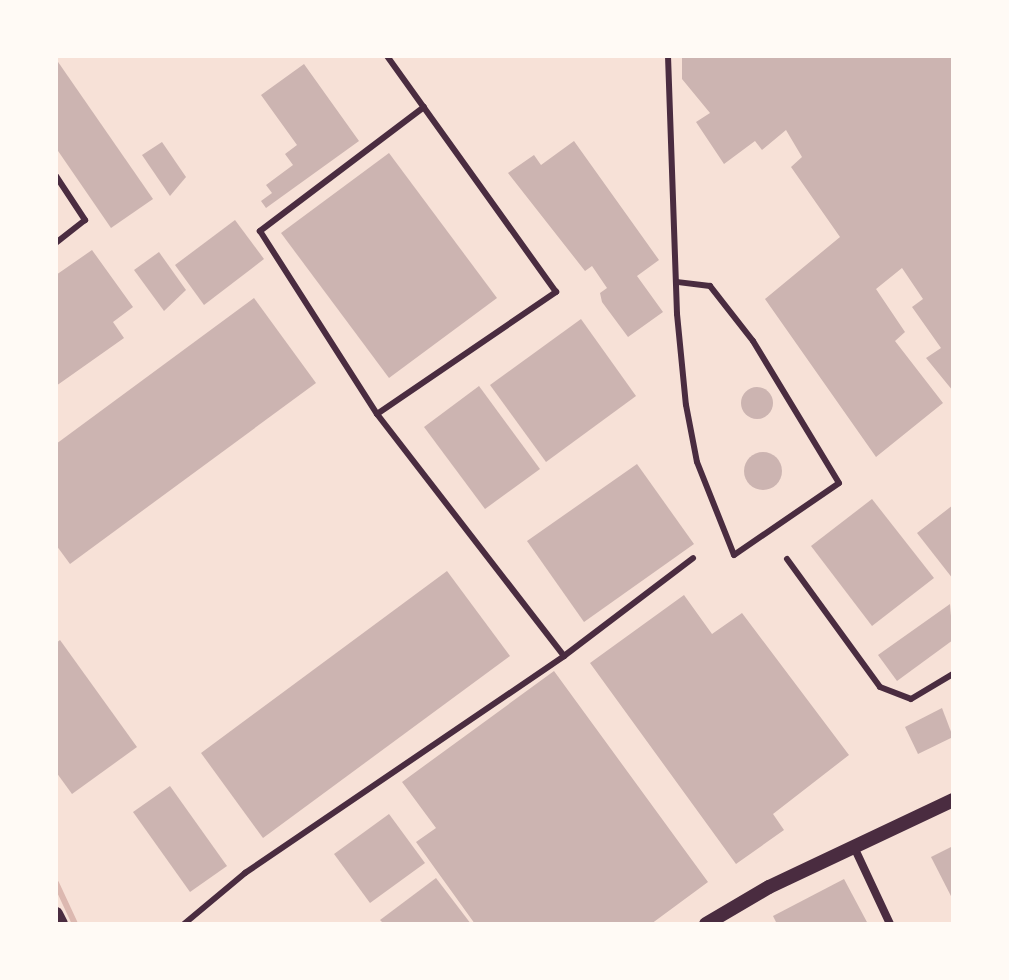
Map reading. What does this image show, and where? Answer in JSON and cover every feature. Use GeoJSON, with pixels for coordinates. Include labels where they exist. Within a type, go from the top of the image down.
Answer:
{"type":"FeatureCollection","features":[{"type":"Feature","properties":{"kind":"street"},"geometry":{"type":"LineString","coordinates":[[706,924],[854,847],[953,800]]}},
{"type":"Feature","properties":{"kind":"street"},"geometry":{"type":"LineString","coordinates":[[854,847],[890,924]]}},
{"type":"Feature","properties":{"kind":"street"},"geometry":{"type":"LineString","coordinates":[[56,914],[61,924]]}},
{"type":"Feature","properties":{"kind":"lane"},"geometry":{"type":"LineString","coordinates":[[377,414],[556,292],[387,56]]}},
{"type":"Feature","properties":{"kind":"lane"},"geometry":{"type":"LineString","coordinates":[[668,56],[676,282],[686,405],[697,462],[734,555],[839,483],[753,341],[710,286],[676,282]]}},
{"type":"Feature","properties":{"kind":"lane"},"geometry":{"type":"LineString","coordinates":[[424,107],[260,231],[377,414],[564,656]]}},
{"type":"Feature","properties":{"kind":"lane"},"geometry":{"type":"LineString","coordinates":[[56,176],[85,220],[56,243]]}},
{"type":"Feature","properties":{"kind":"lane"},"geometry":{"type":"LineString","coordinates":[[184,924],[245,873],[564,656],[693,558]]}},
{"type":"Feature","properties":{"kind":"lane"},"geometry":{"type":"LineString","coordinates":[[787,559],[880,687],[911,699],[953,674]]}},
{"type":"Feature","properties":{"kind":"building"},"geometry":{"type":"Polygon","coordinates":[[[953,56],[953,391],[926,358],[941,348],[912,307],[923,299],[902,268],[876,289],[905,332],[895,341],[943,403],[876,457],[765,299],[840,237],[791,167],[802,157],[786,130],[762,150],[755,141],[724,164],[696,122],[710,113],[682,79],[682,57],[953,56]]]}},
{"type":"Feature","properties":{"kind":"building"},"geometry":{"type":"Polygon","coordinates":[[[56,59],[153,199],[111,228],[56,148],[56,59]]]}},
{"type":"Feature","properties":{"kind":"building"},"geometry":{"type":"Polygon","coordinates":[[[304,64],[359,141],[266,208],[261,201],[272,193],[266,185],[293,165],[285,154],[297,145],[261,95],[304,64]]]}},
{"type":"Feature","properties":{"kind":"building"},"geometry":{"type":"Polygon","coordinates":[[[574,141],[659,260],[637,276],[663,312],[628,337],[602,302],[600,293],[607,288],[592,266],[585,271],[508,173],[534,155],[541,165],[574,141]]]}},
{"type":"Feature","properties":{"kind":"building"},"geometry":{"type":"Polygon","coordinates":[[[162,142],[186,177],[170,196],[142,155],[162,142]]]}},
{"type":"Feature","properties":{"kind":"building"},"geometry":{"type":"Polygon","coordinates":[[[389,153],[497,298],[389,378],[281,233],[389,153]]]}},
{"type":"Feature","properties":{"kind":"building"},"geometry":{"type":"Polygon","coordinates":[[[235,220],[264,259],[204,305],[175,265],[235,220]]]}},
{"type":"Feature","properties":{"kind":"building"},"geometry":{"type":"Polygon","coordinates":[[[92,250],[133,307],[113,322],[124,338],[56,386],[56,275],[92,250]]]}},
{"type":"Feature","properties":{"kind":"building"},"geometry":{"type":"Polygon","coordinates":[[[159,252],[186,290],[164,311],[134,270],[159,252]]]}},
{"type":"Feature","properties":{"kind":"building"},"geometry":{"type":"Polygon","coordinates":[[[254,298],[316,383],[70,564],[56,545],[56,444],[254,298]]]}},
{"type":"Feature","properties":{"kind":"building"},"geometry":{"type":"Polygon","coordinates":[[[581,319],[636,396],[546,462],[490,385],[581,319]]]}},
{"type":"Feature","properties":{"kind":"building"},"geometry":{"type":"Polygon","coordinates":[[[479,386],[540,469],[485,509],[424,427],[479,386]]]}},
{"type":"Feature","properties":{"kind":"building"},"geometry":{"type":"Polygon","coordinates":[[[757,387],[768,392],[773,403],[768,414],[757,419],[746,414],[741,403],[746,392],[757,387]]]}},
{"type":"Feature","properties":{"kind":"building"},"geometry":{"type":"Polygon","coordinates":[[[763,452],[777,457],[782,471],[777,485],[763,490],[749,485],[744,471],[749,457],[763,452]]]}},
{"type":"Feature","properties":{"kind":"building"},"geometry":{"type":"Polygon","coordinates":[[[637,464],[694,544],[584,622],[527,541],[637,464]]]}},
{"type":"Feature","properties":{"kind":"building"},"geometry":{"type":"Polygon","coordinates":[[[872,499],[934,578],[872,626],[811,546],[872,499]]]}},
{"type":"Feature","properties":{"kind":"building"},"geometry":{"type":"Polygon","coordinates":[[[953,505],[953,579],[917,533],[953,505]]]}},
{"type":"Feature","properties":{"kind":"building"},"geometry":{"type":"Polygon","coordinates":[[[447,571],[510,656],[263,838],[201,753],[447,571]]]}},
{"type":"Feature","properties":{"kind":"building"},"geometry":{"type":"Polygon","coordinates":[[[684,595],[712,634],[742,613],[849,755],[773,814],[784,830],[736,864],[590,663],[684,595]]]}},
{"type":"Feature","properties":{"kind":"building"},"geometry":{"type":"Polygon","coordinates":[[[950,604],[953,640],[897,681],[878,655],[950,604]]]}},
{"type":"Feature","properties":{"kind":"building"},"geometry":{"type":"Polygon","coordinates":[[[60,640],[137,747],[72,794],[56,772],[56,643],[60,640]]]}},
{"type":"Feature","properties":{"kind":"building"},"geometry":{"type":"Polygon","coordinates":[[[554,671],[708,882],[651,924],[475,924],[416,842],[436,828],[402,782],[554,671]]]}},
{"type":"Feature","properties":{"kind":"building"},"geometry":{"type":"Polygon","coordinates":[[[942,708],[953,737],[918,754],[905,727],[942,708]]]}},
{"type":"Feature","properties":{"kind":"building"},"geometry":{"type":"Polygon","coordinates":[[[170,786],[227,866],[190,892],[133,812],[170,786]]]}},
{"type":"Feature","properties":{"kind":"building"},"geometry":{"type":"Polygon","coordinates":[[[389,814],[425,863],[370,903],[334,854],[389,814]]]}},
{"type":"Feature","properties":{"kind":"building"},"geometry":{"type":"Polygon","coordinates":[[[953,846],[953,900],[931,857],[953,846]]]}},
{"type":"Feature","properties":{"kind":"building"},"geometry":{"type":"Polygon","coordinates":[[[436,878],[471,924],[384,924],[380,920],[436,878]]]}},
{"type":"Feature","properties":{"kind":"building"},"geometry":{"type":"Polygon","coordinates":[[[844,879],[868,924],[777,924],[773,916],[844,879]]]}},
{"type":"Feature","properties":{"kind":"waterway"},"geometry":{"type":"LineString","coordinates":[[56,883],[75,924]]}}]}
